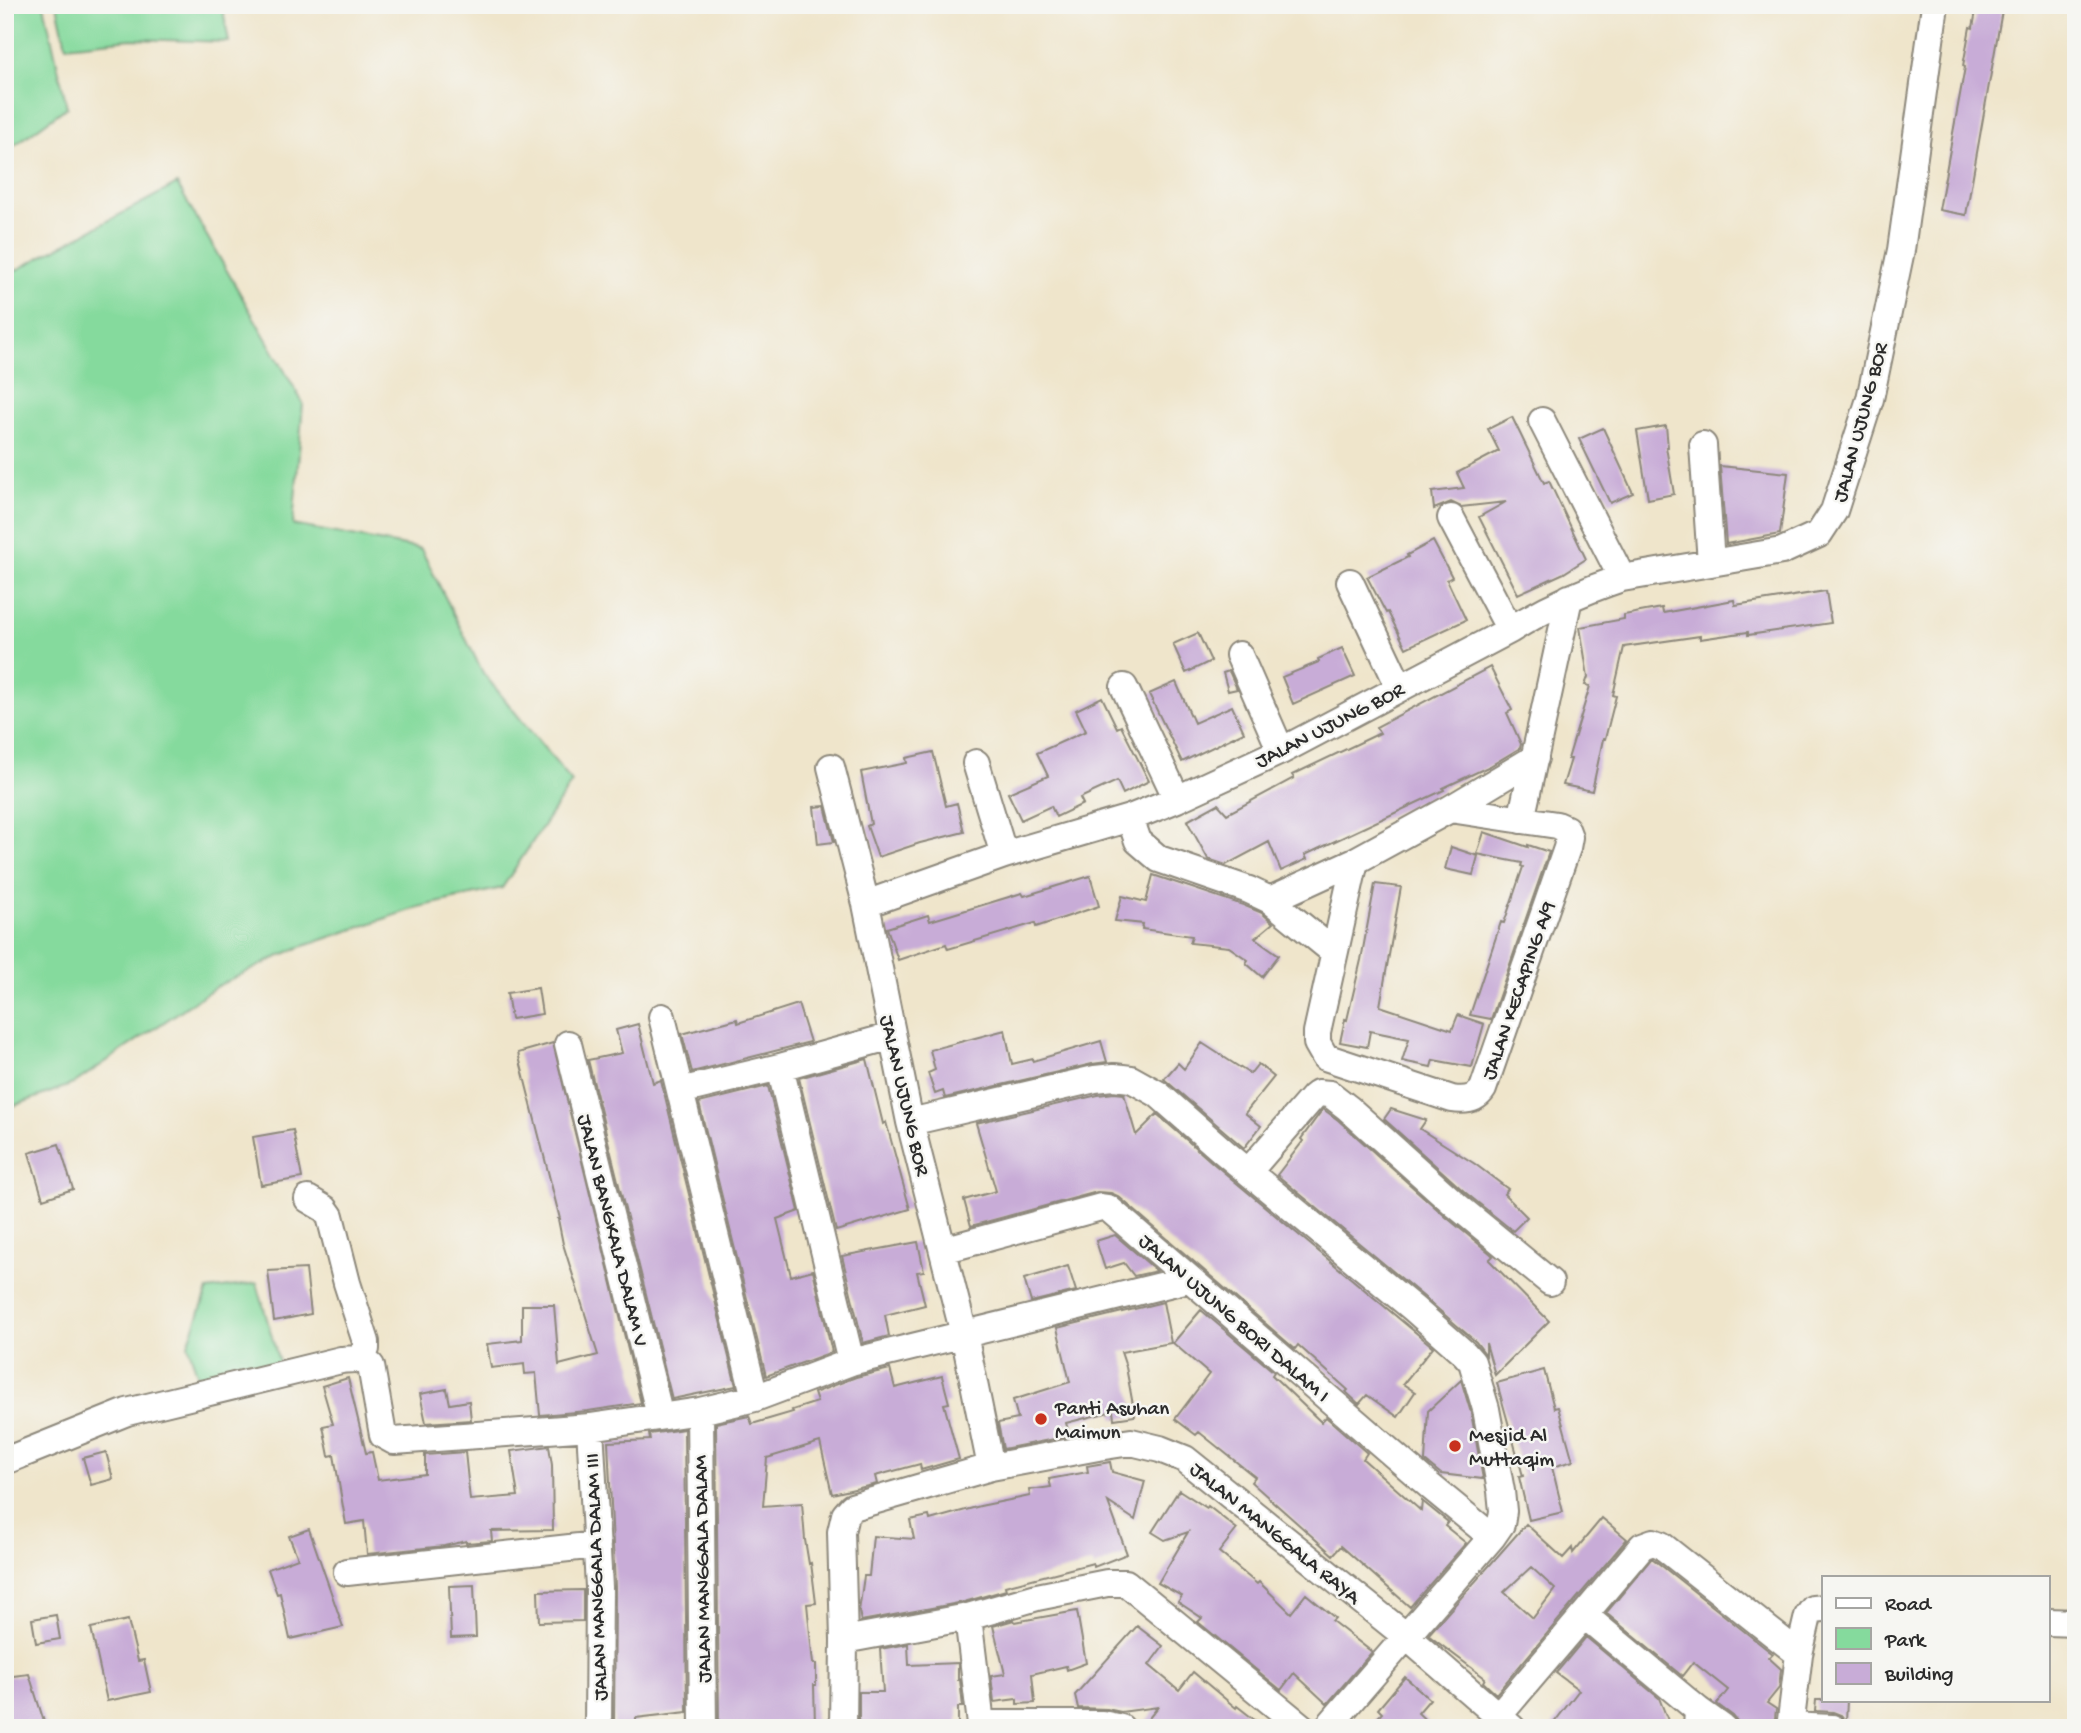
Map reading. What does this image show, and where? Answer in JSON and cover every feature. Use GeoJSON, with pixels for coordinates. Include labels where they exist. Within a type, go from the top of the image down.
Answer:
{"type":"FeatureCollection","features":[{"type":"Feature","properties":{"kind":"street","name":"JALAN UJUNG BOR"},"geometry":{"type":"LineString","coordinates":[[991,1467],[964,1334],[910,1122],[866,904],[1004,855],[1130,818],[1177,799],[1281,751],[1569,598],[1622,578],[1782,551],[1819,534],[1835,512],[1870,400],[1901,250],[1936,5]]}},
{"type":"Feature","properties":{"kind":"street"},"geometry":{"type":"LineString","coordinates":[[1542,421],[1622,578]]}},
{"type":"Feature","properties":{"kind":"street"},"geometry":{"type":"LineString","coordinates":[[1703,445],[1711,563]]}},
{"type":"Feature","properties":{"kind":"street"},"geometry":{"type":"LineString","coordinates":[[1451,518],[1510,630]]}},
{"type":"Feature","properties":{"kind":"street"},"geometry":{"type":"LineString","coordinates":[[1350,582],[1401,688]]}},
{"type":"Feature","properties":{"kind":"street"},"geometry":{"type":"LineString","coordinates":[[1521,820],[1569,598]]}},
{"type":"Feature","properties":{"kind":"street"},"geometry":{"type":"LineString","coordinates":[[1239,655],[1281,751]]}},
{"type":"Feature","properties":{"kind":"street"},"geometry":{"type":"LineString","coordinates":[[1124,687],[1177,799]]}},
{"type":"Feature","properties":{"kind":"street"},"geometry":{"type":"LineString","coordinates":[[1270,900],[1354,860],[1450,809],[1535,758]]}},
{"type":"Feature","properties":{"kind":"street"},"geometry":{"type":"LineString","coordinates":[[976,763],[1004,855]]}},
{"type":"Feature","properties":{"kind":"street"},"geometry":{"type":"LineString","coordinates":[[831,767],[866,904]]}},
{"type":"Feature","properties":{"kind":"street","name":"JALAN KECAPING A/9"},"geometry":{"type":"LineString","coordinates":[[1354,860],[1317,1032],[1319,1049],[1325,1057],[1452,1099],[1462,1101],[1479,1095],[1569,837],[1566,829],[1557,825],[1450,809]]}},
{"type":"Feature","properties":{"kind":"street"},"geometry":{"type":"LineString","coordinates":[[1130,818],[1138,841],[1159,859],[1249,890],[1270,900],[1334,952]]}},
{"type":"Feature","properties":{"kind":"street"},"geometry":{"type":"LineString","coordinates":[[662,1017],[755,1398]]}},
{"type":"Feature","properties":{"kind":"street"},"geometry":{"type":"LineString","coordinates":[[680,1091],[892,1036]]}},
{"type":"Feature","properties":{"kind":"street","name":"JALAN BANGKALA DALAM V"},"geometry":{"type":"LineString","coordinates":[[568,1044],[660,1416]]}},
{"type":"Feature","properties":{"kind":"street"},"geometry":{"type":"LineString","coordinates":[[780,1067],[851,1362]]}},
{"type":"Feature","properties":{"kind":"street"},"geometry":{"type":"LineString","coordinates":[[910,1122],[1095,1079],[1122,1077],[1138,1082],[1158,1094],[1472,1362],[1486,1409],[1502,1502],[1501,1524],[1327,1728]]}},
{"type":"Feature","properties":{"kind":"street"},"geometry":{"type":"LineString","coordinates":[[1249,1171],[1318,1093],[1330,1094],[1456,1205],[1550,1282]]}},
{"type":"Feature","properties":{"kind":"street"},"geometry":{"type":"LineString","coordinates":[[308,1199],[325,1209],[333,1223],[347,1283],[366,1342],[361,1359]]}},
{"type":"Feature","properties":{"kind":"street","name":"JALAN UJUNG BORI DALAM I"},"geometry":{"type":"LineString","coordinates":[[943,1250],[1106,1207],[1118,1214],[1189,1279],[1492,1537]]}},
{"type":"Feature","properties":{"kind":"street"},"geometry":{"type":"LineString","coordinates":[[5,1461],[127,1412],[341,1360],[361,1359],[371,1366],[379,1424],[383,1435],[390,1440],[590,1427],[700,1411],[755,1398],[851,1362],[1189,1279]]}},
{"type":"Feature","properties":{"kind":"street","name":"JALAN MANGGALA DALAM"},"geometry":{"type":"LineString","coordinates":[[700,1411],[703,1728]]}},
{"type":"Feature","properties":{"kind":"street","name":"JALAN MANGGALA DALAM III"},"geometry":{"type":"LineString","coordinates":[[590,1427],[599,1587],[598,1728]]}},
{"type":"Feature","properties":{"kind":"street","name":"JALAN MANGGALA RAYA"},"geometry":{"type":"LineString","coordinates":[[843,1728],[841,1532],[849,1510],[861,1503],[991,1467],[1131,1443],[1160,1448],[1185,1459],[1407,1637],[1506,1721]]}},
{"type":"Feature","properties":{"kind":"street"},"geometry":{"type":"LineString","coordinates":[[1506,1721],[1584,1615],[1642,1546],[1653,1542],[1661,1545],[1800,1654]]}},
{"type":"Feature","properties":{"kind":"street"},"geometry":{"type":"LineString","coordinates":[[347,1572],[597,1545]]}},
{"type":"Feature","properties":{"kind":"street"},"geometry":{"type":"LineString","coordinates":[[844,1640],[968,1617],[1037,1597],[1107,1583],[1126,1583],[1303,1728]]}},
{"type":"Feature","properties":{"kind":"street"},"geometry":{"type":"LineString","coordinates":[[1822,1608],[1813,1609],[1808,1616],[1790,1727],[1832,1728]]}},
{"type":"Feature","properties":{"kind":"street"},"geometry":{"type":"LineString","coordinates":[[1584,1615],[1698,1719],[1723,1728]]}},
{"type":"Feature","properties":{"kind":"street"},"geometry":{"type":"LineString","coordinates":[[968,1617],[981,1726],[1102,1724],[1121,1728]]}},
{"type":"Feature","properties":{"kind":"street"},"geometry":{"type":"LineString","coordinates":[[2050,1622],[2076,1623]]}},
{"type":"Feature","properties":{"kind":"green space"},"geometry":{"type":"Polygon","coordinates":[[[5,5],[44,5],[67,107],[5,152],[5,5]]]}},
{"type":"Feature","properties":{"kind":"green space"},"geometry":{"type":"Polygon","coordinates":[[[57,5],[222,5],[229,42],[131,39],[66,46],[57,5]]]}},
{"type":"Feature","properties":{"kind":"green space"},"geometry":{"type":"Polygon","coordinates":[[[177,184],[303,403],[293,525],[421,549],[483,673],[572,782],[502,888],[419,907],[295,949],[217,986],[73,1084],[5,1109],[5,276],[177,184]]]}},
{"type":"Feature","properties":{"kind":"green space"},"geometry":{"type":"Polygon","coordinates":[[[257,1283],[280,1366],[203,1385],[199,1381],[188,1344],[208,1290],[257,1283]]]}},
{"type":"Feature","properties":{"kind":"building"},"geometry":{"type":"Polygon","coordinates":[[[1977,5],[2003,5],[1966,215],[1939,210],[1970,27],[1973,28],[1977,5]]]}},
{"type":"Feature","properties":{"kind":"building"},"geometry":{"type":"Polygon","coordinates":[[[1512,417],[1544,483],[1549,481],[1586,559],[1564,573],[1518,594],[1479,517],[1506,502],[1461,507],[1451,502],[1434,509],[1432,492],[1464,488],[1457,473],[1499,451],[1488,429],[1512,417]]]}},
{"type":"Feature","properties":{"kind":"building"},"geometry":{"type":"Polygon","coordinates":[[[1666,426],[1666,447],[1674,494],[1648,499],[1637,431],[1666,426]]]}},
{"type":"Feature","properties":{"kind":"building"},"geometry":{"type":"Polygon","coordinates":[[[1603,428],[1633,493],[1610,503],[1579,439],[1603,428]]]}},
{"type":"Feature","properties":{"kind":"building"},"geometry":{"type":"Polygon","coordinates":[[[1720,466],[1788,473],[1780,534],[1726,544],[1720,466]]]}},
{"type":"Feature","properties":{"kind":"building"},"geometry":{"type":"Polygon","coordinates":[[[1433,541],[1452,577],[1447,580],[1466,620],[1406,648],[1367,577],[1433,541]]]}},
{"type":"Feature","properties":{"kind":"building"},"geometry":{"type":"Polygon","coordinates":[[[1826,591],[1831,623],[1748,635],[1748,632],[1700,639],[1700,636],[1624,647],[1613,695],[1616,696],[1592,791],[1563,785],[1590,686],[1585,685],[1588,677],[1580,627],[1624,619],[1624,615],[1662,608],[1663,613],[1734,600],[1735,605],[1826,591]]]}},
{"type":"Feature","properties":{"kind":"building"},"geometry":{"type":"Polygon","coordinates":[[[1198,633],[1211,661],[1186,673],[1173,644],[1198,633]]]}},
{"type":"Feature","properties":{"kind":"building"},"geometry":{"type":"Polygon","coordinates":[[[1342,648],[1355,676],[1293,704],[1282,677],[1319,662],[1318,659],[1342,648]]]}},
{"type":"Feature","properties":{"kind":"building"},"geometry":{"type":"Polygon","coordinates":[[[1490,667],[1512,710],[1507,713],[1521,744],[1520,748],[1490,766],[1443,788],[1444,790],[1305,855],[1307,859],[1281,871],[1269,842],[1226,865],[1208,859],[1187,821],[1218,804],[1227,814],[1294,778],[1292,775],[1380,733],[1376,727],[1490,667]]]}},
{"type":"Feature","properties":{"kind":"building"},"geometry":{"type":"Polygon","coordinates":[[[1229,671],[1237,689],[1228,691],[1223,673],[1229,671]]]}},
{"type":"Feature","properties":{"kind":"building"},"geometry":{"type":"Polygon","coordinates":[[[1176,682],[1194,723],[1232,706],[1244,732],[1182,762],[1149,694],[1176,682]]]}},
{"type":"Feature","properties":{"kind":"building"},"geometry":{"type":"Polygon","coordinates":[[[1102,697],[1117,728],[1121,726],[1149,781],[1123,794],[1117,781],[1080,798],[1083,804],[1056,817],[1051,806],[1021,820],[1008,793],[1048,776],[1037,753],[1086,731],[1076,710],[1102,697]]]}},
{"type":"Feature","properties":{"kind":"building"},"geometry":{"type":"Polygon","coordinates":[[[933,752],[946,806],[957,803],[964,832],[878,857],[867,826],[871,824],[861,772],[907,763],[906,758],[933,752]]]}},
{"type":"Feature","properties":{"kind":"building"},"geometry":{"type":"Polygon","coordinates":[[[825,806],[834,842],[818,844],[814,807],[825,806]]]}},
{"type":"Feature","properties":{"kind":"building"},"geometry":{"type":"Polygon","coordinates":[[[1484,832],[1549,852],[1491,1019],[1470,1015],[1501,922],[1504,923],[1523,867],[1522,863],[1477,854],[1484,832]]]}},
{"type":"Feature","properties":{"kind":"building"},"geometry":{"type":"Polygon","coordinates":[[[1451,847],[1478,856],[1473,875],[1445,869],[1451,847]]]}},
{"type":"Feature","properties":{"kind":"building"},"geometry":{"type":"Polygon","coordinates":[[[1153,875],[1243,905],[1262,913],[1273,923],[1255,938],[1279,955],[1262,977],[1246,963],[1248,960],[1229,947],[1190,943],[1192,936],[1142,929],[1143,924],[1115,921],[1122,896],[1146,902],[1153,875]]]}},
{"type":"Feature","properties":{"kind":"building"},"geometry":{"type":"Polygon","coordinates":[[[1090,876],[1099,906],[1036,927],[1035,923],[948,949],[946,944],[898,960],[887,928],[928,915],[930,921],[1090,876]]]}},
{"type":"Feature","properties":{"kind":"building"},"geometry":{"type":"Polygon","coordinates":[[[1375,884],[1401,887],[1380,1006],[1452,1030],[1458,1015],[1484,1024],[1472,1067],[1433,1060],[1431,1067],[1402,1061],[1409,1039],[1370,1031],[1367,1047],[1340,1042],[1361,960],[1375,884]]]}},
{"type":"Feature","properties":{"kind":"building"},"geometry":{"type":"Polygon","coordinates":[[[538,988],[542,1014],[511,1019],[507,993],[538,988]]]}},
{"type":"Feature","properties":{"kind":"building"},"geometry":{"type":"Polygon","coordinates":[[[798,1004],[810,1042],[692,1072],[682,1034],[737,1019],[738,1023],[798,1004]]]}},
{"type":"Feature","properties":{"kind":"building"},"geometry":{"type":"Polygon","coordinates":[[[638,1024],[653,1083],[661,1080],[736,1386],[672,1399],[588,1060],[622,1053],[616,1030],[638,1024]]]}},
{"type":"Feature","properties":{"kind":"building"},"geometry":{"type":"Polygon","coordinates":[[[1005,1030],[1012,1064],[1033,1061],[1101,1041],[1107,1062],[945,1098],[943,1091],[935,1094],[928,1073],[935,1070],[930,1050],[1005,1030]]]}},
{"type":"Feature","properties":{"kind":"building"},"geometry":{"type":"Polygon","coordinates":[[[553,1043],[641,1403],[540,1415],[536,1373],[525,1374],[524,1364],[491,1368],[487,1344],[522,1340],[522,1305],[554,1305],[559,1365],[598,1355],[563,1244],[560,1219],[518,1053],[553,1043]]]}},
{"type":"Feature","properties":{"kind":"building"},"geometry":{"type":"Polygon","coordinates":[[[1202,1043],[1250,1074],[1258,1064],[1274,1077],[1245,1113],[1261,1126],[1244,1148],[1164,1079],[1178,1063],[1184,1069],[1202,1043]]]}},
{"type":"Feature","properties":{"kind":"building"},"geometry":{"type":"Polygon","coordinates":[[[867,1059],[883,1124],[886,1122],[910,1209],[836,1231],[799,1078],[867,1059]]]}},
{"type":"Feature","properties":{"kind":"building"},"geometry":{"type":"Polygon","coordinates":[[[768,1086],[799,1211],[777,1219],[791,1276],[813,1270],[832,1352],[766,1376],[699,1103],[768,1086]]]}},
{"type":"Feature","properties":{"kind":"building"},"geometry":{"type":"Polygon","coordinates":[[[1114,1093],[1124,1094],[1136,1135],[1157,1114],[1433,1347],[1403,1384],[1415,1392],[1398,1417],[1367,1395],[1359,1404],[1346,1392],[1348,1390],[1298,1345],[1295,1349],[1118,1196],[1097,1192],[971,1226],[964,1200],[996,1191],[976,1123],[1114,1093]]]}},
{"type":"Feature","properties":{"kind":"building"},"geometry":{"type":"Polygon","coordinates":[[[1323,1109],[1491,1254],[1493,1256],[1489,1260],[1549,1321],[1495,1375],[1486,1343],[1486,1355],[1476,1342],[1424,1297],[1277,1175],[1323,1109]]]}},
{"type":"Feature","properties":{"kind":"building"},"geometry":{"type":"Polygon","coordinates":[[[1391,1109],[1426,1120],[1420,1129],[1508,1189],[1504,1194],[1527,1217],[1513,1231],[1466,1193],[1384,1119],[1391,1109]]]}},
{"type":"Feature","properties":{"kind":"building"},"geometry":{"type":"Polygon","coordinates":[[[293,1130],[302,1178],[261,1185],[253,1137],[293,1130]]]}},
{"type":"Feature","properties":{"kind":"building"},"geometry":{"type":"Polygon","coordinates":[[[59,1144],[73,1189],[43,1199],[29,1153],[59,1144]]]}},
{"type":"Feature","properties":{"kind":"building"},"geometry":{"type":"Polygon","coordinates":[[[1115,1235],[1157,1271],[1134,1276],[1124,1263],[1105,1269],[1096,1241],[1115,1235]]]}},
{"type":"Feature","properties":{"kind":"building"},"geometry":{"type":"Polygon","coordinates":[[[918,1242],[924,1271],[917,1272],[925,1305],[885,1315],[889,1336],[863,1343],[842,1256],[918,1242]]]}},
{"type":"Feature","properties":{"kind":"building"},"geometry":{"type":"Polygon","coordinates":[[[1068,1266],[1076,1291],[1031,1302],[1024,1279],[1068,1266]]]}},
{"type":"Feature","properties":{"kind":"building"},"geometry":{"type":"Polygon","coordinates":[[[306,1269],[311,1314],[274,1321],[268,1271],[306,1269]]]}},
{"type":"Feature","properties":{"kind":"building"},"geometry":{"type":"Polygon","coordinates":[[[1163,1302],[1171,1343],[1121,1352],[1135,1416],[1114,1419],[1113,1411],[1066,1423],[1070,1436],[1003,1449],[998,1423],[1018,1419],[1013,1400],[1070,1382],[1057,1328],[1163,1302]]]}},
{"type":"Feature","properties":{"kind":"building"},"geometry":{"type":"Polygon","coordinates":[[[1201,1310],[1274,1372],[1272,1375],[1321,1422],[1326,1417],[1367,1453],[1363,1459],[1421,1511],[1422,1501],[1448,1522],[1445,1526],[1466,1543],[1410,1607],[1341,1546],[1333,1555],[1251,1482],[1255,1477],[1199,1432],[1196,1435],[1175,1419],[1209,1374],[1173,1343],[1201,1310]]]}},
{"type":"Feature","properties":{"kind":"building"},"geometry":{"type":"Polygon","coordinates":[[[890,1369],[895,1388],[942,1376],[949,1403],[944,1404],[959,1459],[921,1470],[920,1464],[875,1476],[877,1484],[832,1494],[820,1442],[767,1458],[763,1506],[802,1503],[805,1540],[816,1603],[807,1604],[813,1664],[816,1664],[815,1724],[762,1724],[762,1728],[719,1728],[716,1423],[749,1416],[752,1424],[793,1412],[792,1410],[817,1402],[814,1393],[856,1377],[890,1369]]]}},
{"type":"Feature","properties":{"kind":"building"},"geometry":{"type":"Polygon","coordinates":[[[1544,1370],[1554,1408],[1558,1407],[1573,1461],[1552,1467],[1563,1512],[1529,1520],[1519,1477],[1523,1476],[1497,1383],[1544,1370]]]}},
{"type":"Feature","properties":{"kind":"building"},"geometry":{"type":"Polygon","coordinates":[[[348,1378],[366,1453],[372,1452],[378,1480],[425,1474],[425,1455],[465,1452],[470,1500],[518,1496],[511,1451],[549,1446],[553,1530],[491,1531],[492,1541],[466,1541],[367,1554],[364,1521],[346,1524],[334,1455],[329,1456],[323,1426],[333,1424],[322,1386],[348,1378]]]}},
{"type":"Feature","properties":{"kind":"building","name":"Mesjid Al Muttaqim"},"geometry":{"type":"Polygon","coordinates":[[[1461,1380],[1471,1413],[1483,1479],[1441,1474],[1425,1461],[1428,1411],[1461,1380]]]}},
{"type":"Feature","properties":{"kind":"building"},"geometry":{"type":"Polygon","coordinates":[[[447,1389],[450,1404],[469,1401],[471,1420],[426,1423],[420,1394],[447,1389]]]}},
{"type":"Feature","properties":{"kind":"building"},"geometry":{"type":"Polygon","coordinates":[[[684,1429],[687,1712],[636,1718],[636,1728],[614,1728],[615,1587],[608,1442],[650,1440],[649,1434],[684,1429]]]}},
{"type":"Feature","properties":{"kind":"building"},"geometry":{"type":"Polygon","coordinates":[[[106,1452],[113,1479],[91,1485],[83,1458],[106,1452]]]}},
{"type":"Feature","properties":{"kind":"building"},"geometry":{"type":"Polygon","coordinates":[[[1110,1462],[1112,1472],[1145,1481],[1135,1520],[1108,1502],[1127,1554],[1094,1567],[1093,1563],[1005,1586],[1006,1590],[964,1602],[861,1621],[859,1611],[864,1576],[869,1576],[873,1536],[914,1539],[910,1520],[929,1516],[930,1520],[1030,1496],[1029,1490],[1051,1487],[1049,1479],[1088,1472],[1087,1466],[1110,1462]]]}},
{"type":"Feature","properties":{"kind":"building"},"geometry":{"type":"Polygon","coordinates":[[[1179,1490],[1207,1508],[1208,1506],[1237,1529],[1219,1552],[1257,1584],[1259,1582],[1291,1613],[1306,1594],[1335,1618],[1332,1621],[1372,1652],[1327,1704],[1294,1673],[1281,1690],[1198,1622],[1202,1618],[1178,1602],[1182,1596],[1158,1583],[1188,1532],[1165,1540],[1152,1532],[1179,1490]]]}},
{"type":"Feature","properties":{"kind":"building"},"geometry":{"type":"Polygon","coordinates":[[[1602,1518],[1627,1539],[1496,1694],[1483,1682],[1485,1678],[1428,1635],[1526,1524],[1563,1558],[1572,1548],[1573,1553],[1602,1518]],[[1531,1567],[1504,1592],[1533,1618],[1555,1589],[1531,1567]]]}},
{"type":"Feature","properties":{"kind":"building"},"geometry":{"type":"Polygon","coordinates":[[[309,1529],[343,1627],[290,1639],[280,1593],[277,1594],[268,1569],[298,1558],[289,1536],[309,1529]]]}},
{"type":"Feature","properties":{"kind":"building"},"geometry":{"type":"Polygon","coordinates":[[[1651,1559],[1773,1654],[1769,1658],[1781,1669],[1779,1688],[1767,1703],[1776,1709],[1775,1718],[1769,1728],[1738,1728],[1733,1716],[1717,1704],[1728,1690],[1693,1662],[1682,1676],[1606,1613],[1651,1559]]]}},
{"type":"Feature","properties":{"kind":"building"},"geometry":{"type":"Polygon","coordinates":[[[474,1585],[476,1637],[451,1638],[449,1586],[474,1585]]]}},
{"type":"Feature","properties":{"kind":"building"},"geometry":{"type":"Polygon","coordinates":[[[583,1590],[583,1621],[539,1622],[538,1591],[583,1590]]]}},
{"type":"Feature","properties":{"kind":"building"},"geometry":{"type":"Polygon","coordinates":[[[1077,1611],[1086,1663],[1067,1670],[1066,1666],[1032,1674],[1035,1703],[1017,1704],[1017,1699],[994,1702],[991,1676],[1005,1674],[993,1626],[1014,1620],[1015,1622],[1077,1611]]]}},
{"type":"Feature","properties":{"kind":"building"},"geometry":{"type":"Polygon","coordinates":[[[56,1615],[60,1639],[36,1643],[32,1619],[56,1615]]]}},
{"type":"Feature","properties":{"kind":"building"},"geometry":{"type":"Polygon","coordinates":[[[128,1620],[138,1661],[144,1660],[151,1692],[107,1701],[91,1628],[128,1620]]]}},
{"type":"Feature","properties":{"kind":"building"},"geometry":{"type":"Polygon","coordinates":[[[1137,1626],[1163,1646],[1149,1665],[1179,1690],[1193,1672],[1265,1728],[1141,1728],[1158,1707],[1121,1712],[1078,1708],[1075,1695],[1137,1626]]]}},
{"type":"Feature","properties":{"kind":"building"},"geometry":{"type":"Polygon","coordinates":[[[1586,1637],[1659,1698],[1671,1728],[1550,1728],[1579,1690],[1556,1673],[1586,1637]]]}},
{"type":"Feature","properties":{"kind":"building"},"geometry":{"type":"Polygon","coordinates":[[[908,1644],[909,1665],[958,1663],[963,1707],[958,1707],[958,1728],[859,1728],[859,1692],[883,1692],[880,1649],[908,1644]]]}},
{"type":"Feature","properties":{"kind":"building"},"geometry":{"type":"Polygon","coordinates":[[[29,1674],[46,1728],[5,1728],[5,1677],[29,1674]]]}},
{"type":"Feature","properties":{"kind":"building"},"geometry":{"type":"Polygon","coordinates":[[[1405,1677],[1430,1699],[1418,1713],[1434,1728],[1368,1728],[1382,1713],[1378,1709],[1405,1677]]]}},
{"type":"Feature","properties":{"kind":"building"},"geometry":{"type":"Polygon","coordinates":[[[1816,1700],[1847,1702],[1846,1721],[1833,1712],[1815,1711],[1816,1700]]]}},
{"type":"Feature","properties":{"kind":"place","name":"Panti Asuhan Maimun"},"geometry":{"type":"Point","coordinates":[1041,1419]}},
{"type":"Feature","properties":{"kind":"place","name":"Mesjid Al Muttaqim"},"geometry":{"type":"Point","coordinates":[1455,1446]}}]}
